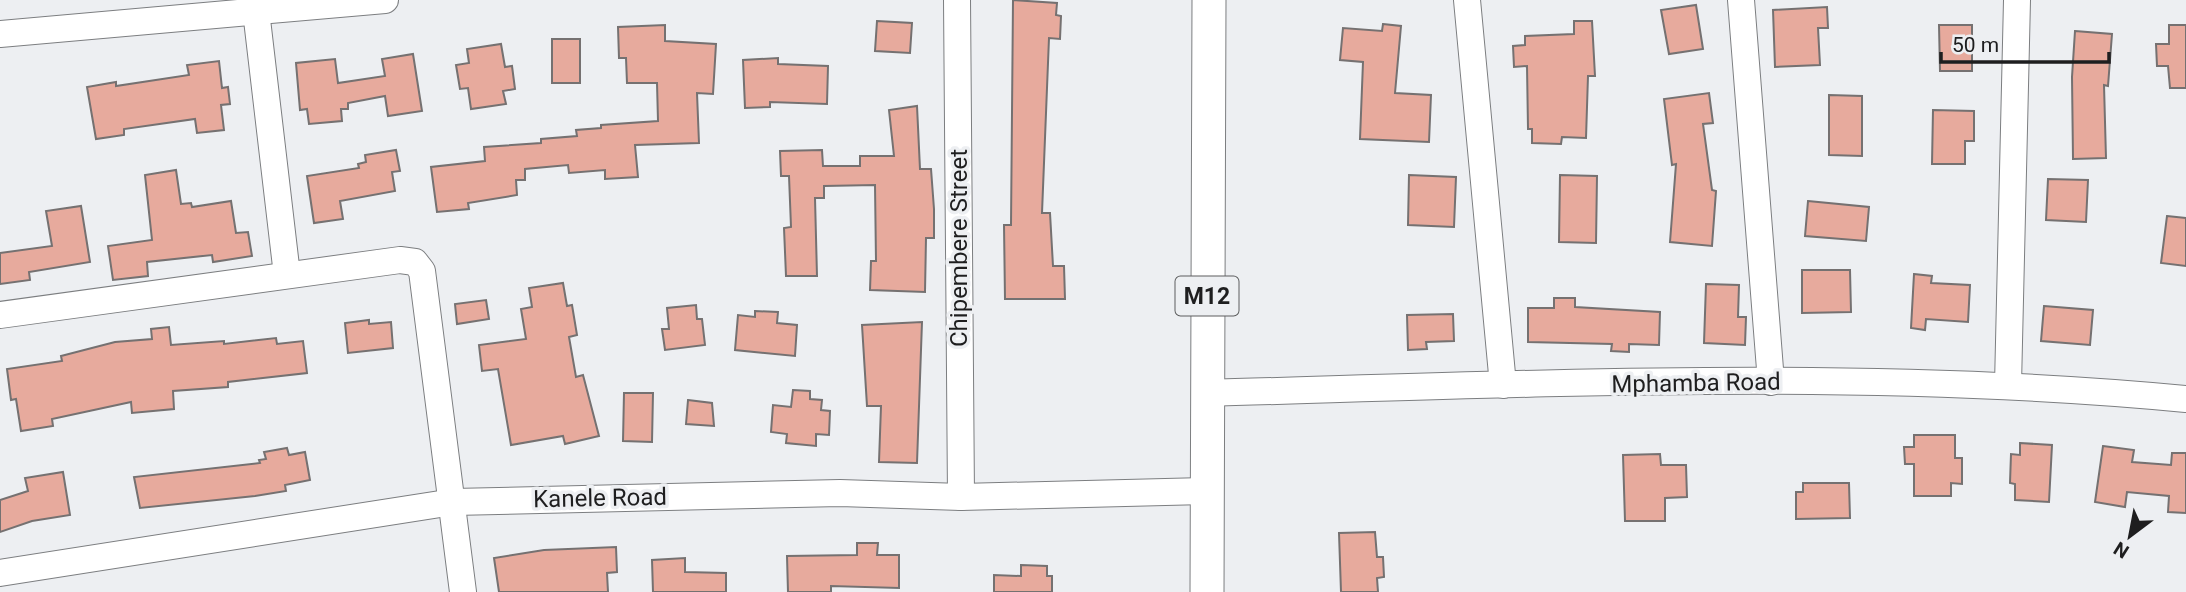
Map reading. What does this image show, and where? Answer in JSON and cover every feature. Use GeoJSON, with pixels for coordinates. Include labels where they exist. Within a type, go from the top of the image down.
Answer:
{"type":"FeatureCollection","features":[{"type":"Feature","properties":{"kind":"main road","name":"M12"},"geometry":{"type":"LineString","coordinates":[[1207,592],[1205,491],[1209,0]]}},
{"type":"Feature","properties":{"kind":"street"},"geometry":{"type":"LineString","coordinates":[[0,34],[385,0]]}},
{"type":"Feature","properties":{"kind":"street","name":"Chipembere Street"},"geometry":{"type":"LineString","coordinates":[[957,0],[961,497]]}},
{"type":"Feature","properties":{"kind":"street"},"geometry":{"type":"LineString","coordinates":[[1467,0],[1503,385]]}},
{"type":"Feature","properties":{"kind":"street"},"geometry":{"type":"LineString","coordinates":[[1741,0],[1771,382]]}},
{"type":"Feature","properties":{"kind":"street"},"geometry":{"type":"LineString","coordinates":[[2008,385],[2017,0]]}},
{"type":"Feature","properties":{"kind":"street"},"geometry":{"type":"LineString","coordinates":[[256,11],[287,275]]}},
{"type":"Feature","properties":{"kind":"street"},"geometry":{"type":"LineString","coordinates":[[0,315],[400,260],[415,262],[422,271],[463,592]]}},
{"type":"Feature","properties":{"kind":"street","name":"Mphamba Road"},"geometry":{"type":"LineString","coordinates":[[1206,393],[1503,385],[1771,382],[2008,385],[2186,399]]}},
{"type":"Feature","properties":{"kind":"street","name":"Kanele Road"},"geometry":{"type":"LineString","coordinates":[[0,573],[453,502],[840,493],[961,497],[1205,491]]}},
{"type":"Feature","properties":{"kind":"building"},"geometry":{"type":"Polygon","coordinates":[[[1013,0],[1057,3],[1056,15],[1061,16],[1060,39],[1049,38],[1042,213],[1050,213],[1053,266],[1064,266],[1065,299],[1005,299],[1004,225],[1011,225],[1013,0]]]}},
{"type":"Feature","properties":{"kind":"building"},"geometry":{"type":"Polygon","coordinates":[[[1696,5],[1703,49],[1669,54],[1661,10],[1696,5]]]}},
{"type":"Feature","properties":{"kind":"building"},"geometry":{"type":"Polygon","coordinates":[[[1827,7],[1828,28],[1818,28],[1820,65],[1775,67],[1773,10],[1827,7]]]}},
{"type":"Feature","properties":{"kind":"building"},"geometry":{"type":"Polygon","coordinates":[[[877,21],[912,23],[910,53],[875,51],[877,21]]]}},
{"type":"Feature","properties":{"kind":"building"},"geometry":{"type":"Polygon","coordinates":[[[1574,21],[1592,21],[1595,76],[1588,76],[1586,138],[1562,137],[1561,144],[1532,143],[1532,129],[1528,129],[1527,66],[1514,67],[1513,46],[1525,45],[1525,36],[1574,34],[1574,21]]]}},
{"type":"Feature","properties":{"kind":"building"},"geometry":{"type":"Polygon","coordinates":[[[1383,24],[1401,26],[1395,93],[1431,95],[1429,142],[1360,139],[1363,62],[1340,60],[1343,28],[1382,31],[1383,24]]]}},
{"type":"Feature","properties":{"kind":"building"},"geometry":{"type":"Polygon","coordinates":[[[665,25],[665,41],[716,44],[713,94],[697,93],[699,143],[635,145],[638,177],[605,179],[605,170],[569,173],[568,165],[525,169],[525,180],[516,180],[517,195],[468,203],[469,209],[437,212],[431,167],[485,161],[484,147],[541,143],[541,139],[577,136],[576,130],[601,128],[601,125],[658,121],[657,83],[627,83],[626,58],[619,58],[618,27],[665,25]]]}},
{"type":"Feature","properties":{"kind":"building"},"geometry":{"type":"Polygon","coordinates":[[[1939,25],[1972,25],[1972,71],[1940,71],[1939,25]]]}},
{"type":"Feature","properties":{"kind":"building"},"geometry":{"type":"Polygon","coordinates":[[[2169,25],[2186,25],[2186,88],[2170,88],[2168,66],[2157,66],[2156,44],[2169,44],[2169,25]]]}},
{"type":"Feature","properties":{"kind":"building"},"geometry":{"type":"Polygon","coordinates":[[[2075,31],[2112,34],[2108,86],[2104,85],[2106,158],[2073,159],[2072,77],[2075,31]]]}},
{"type":"Feature","properties":{"kind":"building"},"geometry":{"type":"Polygon","coordinates":[[[552,39],[580,39],[580,83],[552,83],[552,39]]]}},
{"type":"Feature","properties":{"kind":"building"},"geometry":{"type":"Polygon","coordinates":[[[501,44],[505,67],[512,66],[515,89],[503,91],[506,104],[471,109],[468,88],[460,89],[456,65],[469,63],[467,49],[501,44]]]}},
{"type":"Feature","properties":{"kind":"building"},"geometry":{"type":"Polygon","coordinates":[[[413,54],[422,111],[388,116],[385,96],[348,103],[348,109],[341,109],[342,121],[309,124],[307,109],[300,110],[296,63],[335,59],[338,83],[385,76],[382,59],[413,54]]]}},
{"type":"Feature","properties":{"kind":"building"},"geometry":{"type":"Polygon","coordinates":[[[778,58],[778,64],[828,66],[827,104],[770,102],[770,107],[745,108],[743,60],[778,58]]]}},
{"type":"Feature","properties":{"kind":"building"},"geometry":{"type":"Polygon","coordinates":[[[219,61],[222,88],[228,87],[230,104],[221,105],[224,130],[197,133],[195,119],[124,129],[124,135],[96,139],[87,87],[116,82],[116,86],[189,75],[187,65],[219,61]]]}},
{"type":"Feature","properties":{"kind":"building"},"geometry":{"type":"Polygon","coordinates":[[[1709,93],[1713,123],[1703,124],[1712,190],[1716,191],[1712,246],[1670,242],[1676,164],[1672,165],[1664,99],[1709,93]]]}},
{"type":"Feature","properties":{"kind":"building"},"geometry":{"type":"Polygon","coordinates":[[[1829,95],[1862,96],[1862,156],[1829,155],[1829,95]]]}},
{"type":"Feature","properties":{"kind":"building"},"geometry":{"type":"Polygon","coordinates":[[[917,106],[920,169],[931,169],[934,209],[934,238],[926,238],[925,292],[870,290],[871,261],[876,261],[875,185],[824,186],[824,198],[815,198],[817,276],[786,276],[784,228],[791,227],[789,176],[781,176],[780,151],[822,150],[823,166],[860,166],[860,156],[894,156],[889,110],[917,106]]]}},
{"type":"Feature","properties":{"kind":"building"},"geometry":{"type":"Polygon","coordinates":[[[1933,110],[1974,111],[1974,141],[1965,141],[1965,164],[1932,164],[1933,110]]]}},
{"type":"Feature","properties":{"kind":"building"},"geometry":{"type":"Polygon","coordinates":[[[396,150],[400,171],[392,172],[395,191],[340,201],[343,219],[314,223],[307,176],[359,168],[358,164],[366,162],[365,155],[396,150]]]}},
{"type":"Feature","properties":{"kind":"building"},"geometry":{"type":"Polygon","coordinates":[[[176,170],[181,204],[191,203],[192,207],[231,201],[236,233],[248,232],[252,256],[213,262],[212,255],[147,262],[148,276],[113,280],[108,246],[152,240],[145,175],[176,170]]]}},
{"type":"Feature","properties":{"kind":"building"},"geometry":{"type":"Polygon","coordinates":[[[1409,175],[1456,177],[1454,227],[1408,225],[1409,175]]]}},
{"type":"Feature","properties":{"kind":"building"},"geometry":{"type":"Polygon","coordinates":[[[1560,175],[1597,176],[1596,243],[1559,242],[1560,175]]]}},
{"type":"Feature","properties":{"kind":"building"},"geometry":{"type":"Polygon","coordinates":[[[2048,179],[2088,180],[2086,222],[2046,220],[2048,179]]]}},
{"type":"Feature","properties":{"kind":"building"},"geometry":{"type":"Polygon","coordinates":[[[1808,201],[1869,207],[1866,241],[1805,236],[1808,201]]]}},
{"type":"Feature","properties":{"kind":"building"},"geometry":{"type":"Polygon","coordinates":[[[81,206],[90,262],[29,272],[30,280],[0,284],[0,253],[52,246],[46,211],[81,206]]]}},
{"type":"Feature","properties":{"kind":"building"},"geometry":{"type":"Polygon","coordinates":[[[2167,216],[2186,218],[2186,266],[2161,263],[2167,216]]]}},
{"type":"Feature","properties":{"kind":"building"},"geometry":{"type":"Polygon","coordinates":[[[1802,270],[1850,270],[1851,312],[1802,313],[1802,270]]]}},
{"type":"Feature","properties":{"kind":"building"},"geometry":{"type":"Polygon","coordinates":[[[1914,274],[1932,276],[1931,283],[1970,285],[1968,322],[1926,319],[1925,330],[1911,328],[1914,274]]]}},
{"type":"Feature","properties":{"kind":"building"},"geometry":{"type":"Polygon","coordinates":[[[563,283],[567,306],[572,305],[577,335],[569,337],[576,377],[583,375],[599,436],[565,444],[563,436],[511,445],[498,369],[482,371],[479,345],[526,339],[521,309],[532,307],[529,288],[563,283]]]}},
{"type":"Feature","properties":{"kind":"building"},"geometry":{"type":"Polygon","coordinates":[[[1706,284],[1739,285],[1738,317],[1746,317],[1745,345],[1704,343],[1706,284]]]}},
{"type":"Feature","properties":{"kind":"building"},"geometry":{"type":"Polygon","coordinates":[[[1554,298],[1575,298],[1575,307],[1660,312],[1659,345],[1629,344],[1629,352],[1611,351],[1612,344],[1528,342],[1528,308],[1554,308],[1554,298]]]}},
{"type":"Feature","properties":{"kind":"building"},"geometry":{"type":"Polygon","coordinates":[[[486,300],[489,319],[457,324],[455,304],[486,300]]]}},
{"type":"Feature","properties":{"kind":"building"},"geometry":{"type":"Polygon","coordinates":[[[696,305],[697,319],[702,319],[705,345],[665,350],[662,329],[669,329],[667,308],[696,305]]]}},
{"type":"Feature","properties":{"kind":"building"},"geometry":{"type":"Polygon","coordinates":[[[2044,306],[2093,310],[2090,345],[2041,341],[2044,306]]]}},
{"type":"Feature","properties":{"kind":"building"},"geometry":{"type":"Polygon","coordinates":[[[755,311],[778,312],[777,323],[797,325],[795,356],[735,350],[738,315],[755,317],[755,311]]]}},
{"type":"Feature","properties":{"kind":"building"},"geometry":{"type":"Polygon","coordinates":[[[1453,314],[1454,341],[1426,342],[1427,349],[1408,350],[1407,315],[1453,314]]]}},
{"type":"Feature","properties":{"kind":"building"},"geometry":{"type":"Polygon","coordinates":[[[369,320],[369,324],[391,322],[393,348],[348,353],[345,323],[369,320]]]}},
{"type":"Feature","properties":{"kind":"building"},"geometry":{"type":"Polygon","coordinates":[[[922,322],[917,463],[879,462],[881,406],[867,406],[862,325],[922,322]]]}},
{"type":"Feature","properties":{"kind":"building"},"geometry":{"type":"Polygon","coordinates":[[[169,327],[171,345],[224,341],[224,344],[276,338],[277,344],[303,341],[307,373],[228,382],[228,387],[173,391],[174,409],[132,413],[131,402],[52,419],[53,426],[21,431],[16,399],[11,400],[7,369],[62,361],[61,356],[115,342],[152,339],[151,329],[169,327]]]}},
{"type":"Feature","properties":{"kind":"building"},"geometry":{"type":"Polygon","coordinates":[[[793,390],[810,391],[810,399],[822,400],[821,410],[830,411],[829,435],[816,434],[816,446],[786,443],[787,434],[771,432],[773,405],[791,407],[793,390]]]}},
{"type":"Feature","properties":{"kind":"building"},"geometry":{"type":"Polygon","coordinates":[[[624,393],[653,393],[652,442],[623,441],[624,393]]]}},
{"type":"Feature","properties":{"kind":"building"},"geometry":{"type":"Polygon","coordinates":[[[688,400],[712,403],[714,426],[686,424],[688,400]]]}},
{"type":"Feature","properties":{"kind":"building"},"geometry":{"type":"Polygon","coordinates":[[[1914,435],[1955,435],[1955,458],[1962,458],[1962,484],[1951,483],[1951,496],[1914,496],[1914,464],[1905,464],[1904,447],[1914,447],[1914,435]]]}},
{"type":"Feature","properties":{"kind":"building"},"geometry":{"type":"Polygon","coordinates":[[[2020,443],[2052,445],[2049,502],[2015,500],[2015,484],[2010,483],[2011,454],[2020,455],[2020,443]]]}},
{"type":"Feature","properties":{"kind":"building"},"geometry":{"type":"Polygon","coordinates":[[[2103,446],[2134,450],[2132,462],[2171,465],[2172,453],[2186,453],[2186,513],[2168,512],[2169,496],[2127,492],[2125,507],[2095,502],[2103,446]]]}},
{"type":"Feature","properties":{"kind":"building"},"geometry":{"type":"Polygon","coordinates":[[[287,448],[289,455],[305,452],[310,480],[285,485],[286,491],[140,508],[134,477],[260,463],[259,460],[266,459],[264,452],[287,448]]]}},
{"type":"Feature","properties":{"kind":"building"},"geometry":{"type":"Polygon","coordinates":[[[1660,454],[1661,465],[1686,465],[1687,497],[1665,498],[1665,521],[1625,521],[1623,455],[1660,454]]]}},
{"type":"Feature","properties":{"kind":"building"},"geometry":{"type":"Polygon","coordinates":[[[63,472],[70,515],[32,521],[0,532],[0,500],[28,491],[25,478],[63,472]]]}},
{"type":"Feature","properties":{"kind":"building"},"geometry":{"type":"Polygon","coordinates":[[[1803,483],[1849,483],[1850,518],[1796,519],[1796,492],[1803,492],[1803,483]]]}},
{"type":"Feature","properties":{"kind":"building"},"geometry":{"type":"Polygon","coordinates":[[[1375,532],[1377,557],[1383,557],[1384,577],[1377,578],[1378,592],[1341,592],[1339,533],[1375,532]]]}},
{"type":"Feature","properties":{"kind":"building"},"geometry":{"type":"Polygon","coordinates":[[[857,543],[878,543],[877,555],[899,555],[899,588],[831,586],[831,592],[788,592],[787,556],[857,555],[857,543]]]}},
{"type":"Feature","properties":{"kind":"building"},"geometry":{"type":"Polygon","coordinates":[[[616,547],[617,572],[607,573],[608,592],[499,592],[494,558],[544,550],[616,547]]]}},
{"type":"Feature","properties":{"kind":"building"},"geometry":{"type":"Polygon","coordinates":[[[685,558],[685,572],[726,573],[726,592],[653,592],[652,560],[685,558]]]}},
{"type":"Feature","properties":{"kind":"building"},"geometry":{"type":"Polygon","coordinates":[[[1021,565],[1047,566],[1047,576],[1052,576],[1052,592],[994,592],[994,575],[1021,576],[1021,565]]]}}]}
